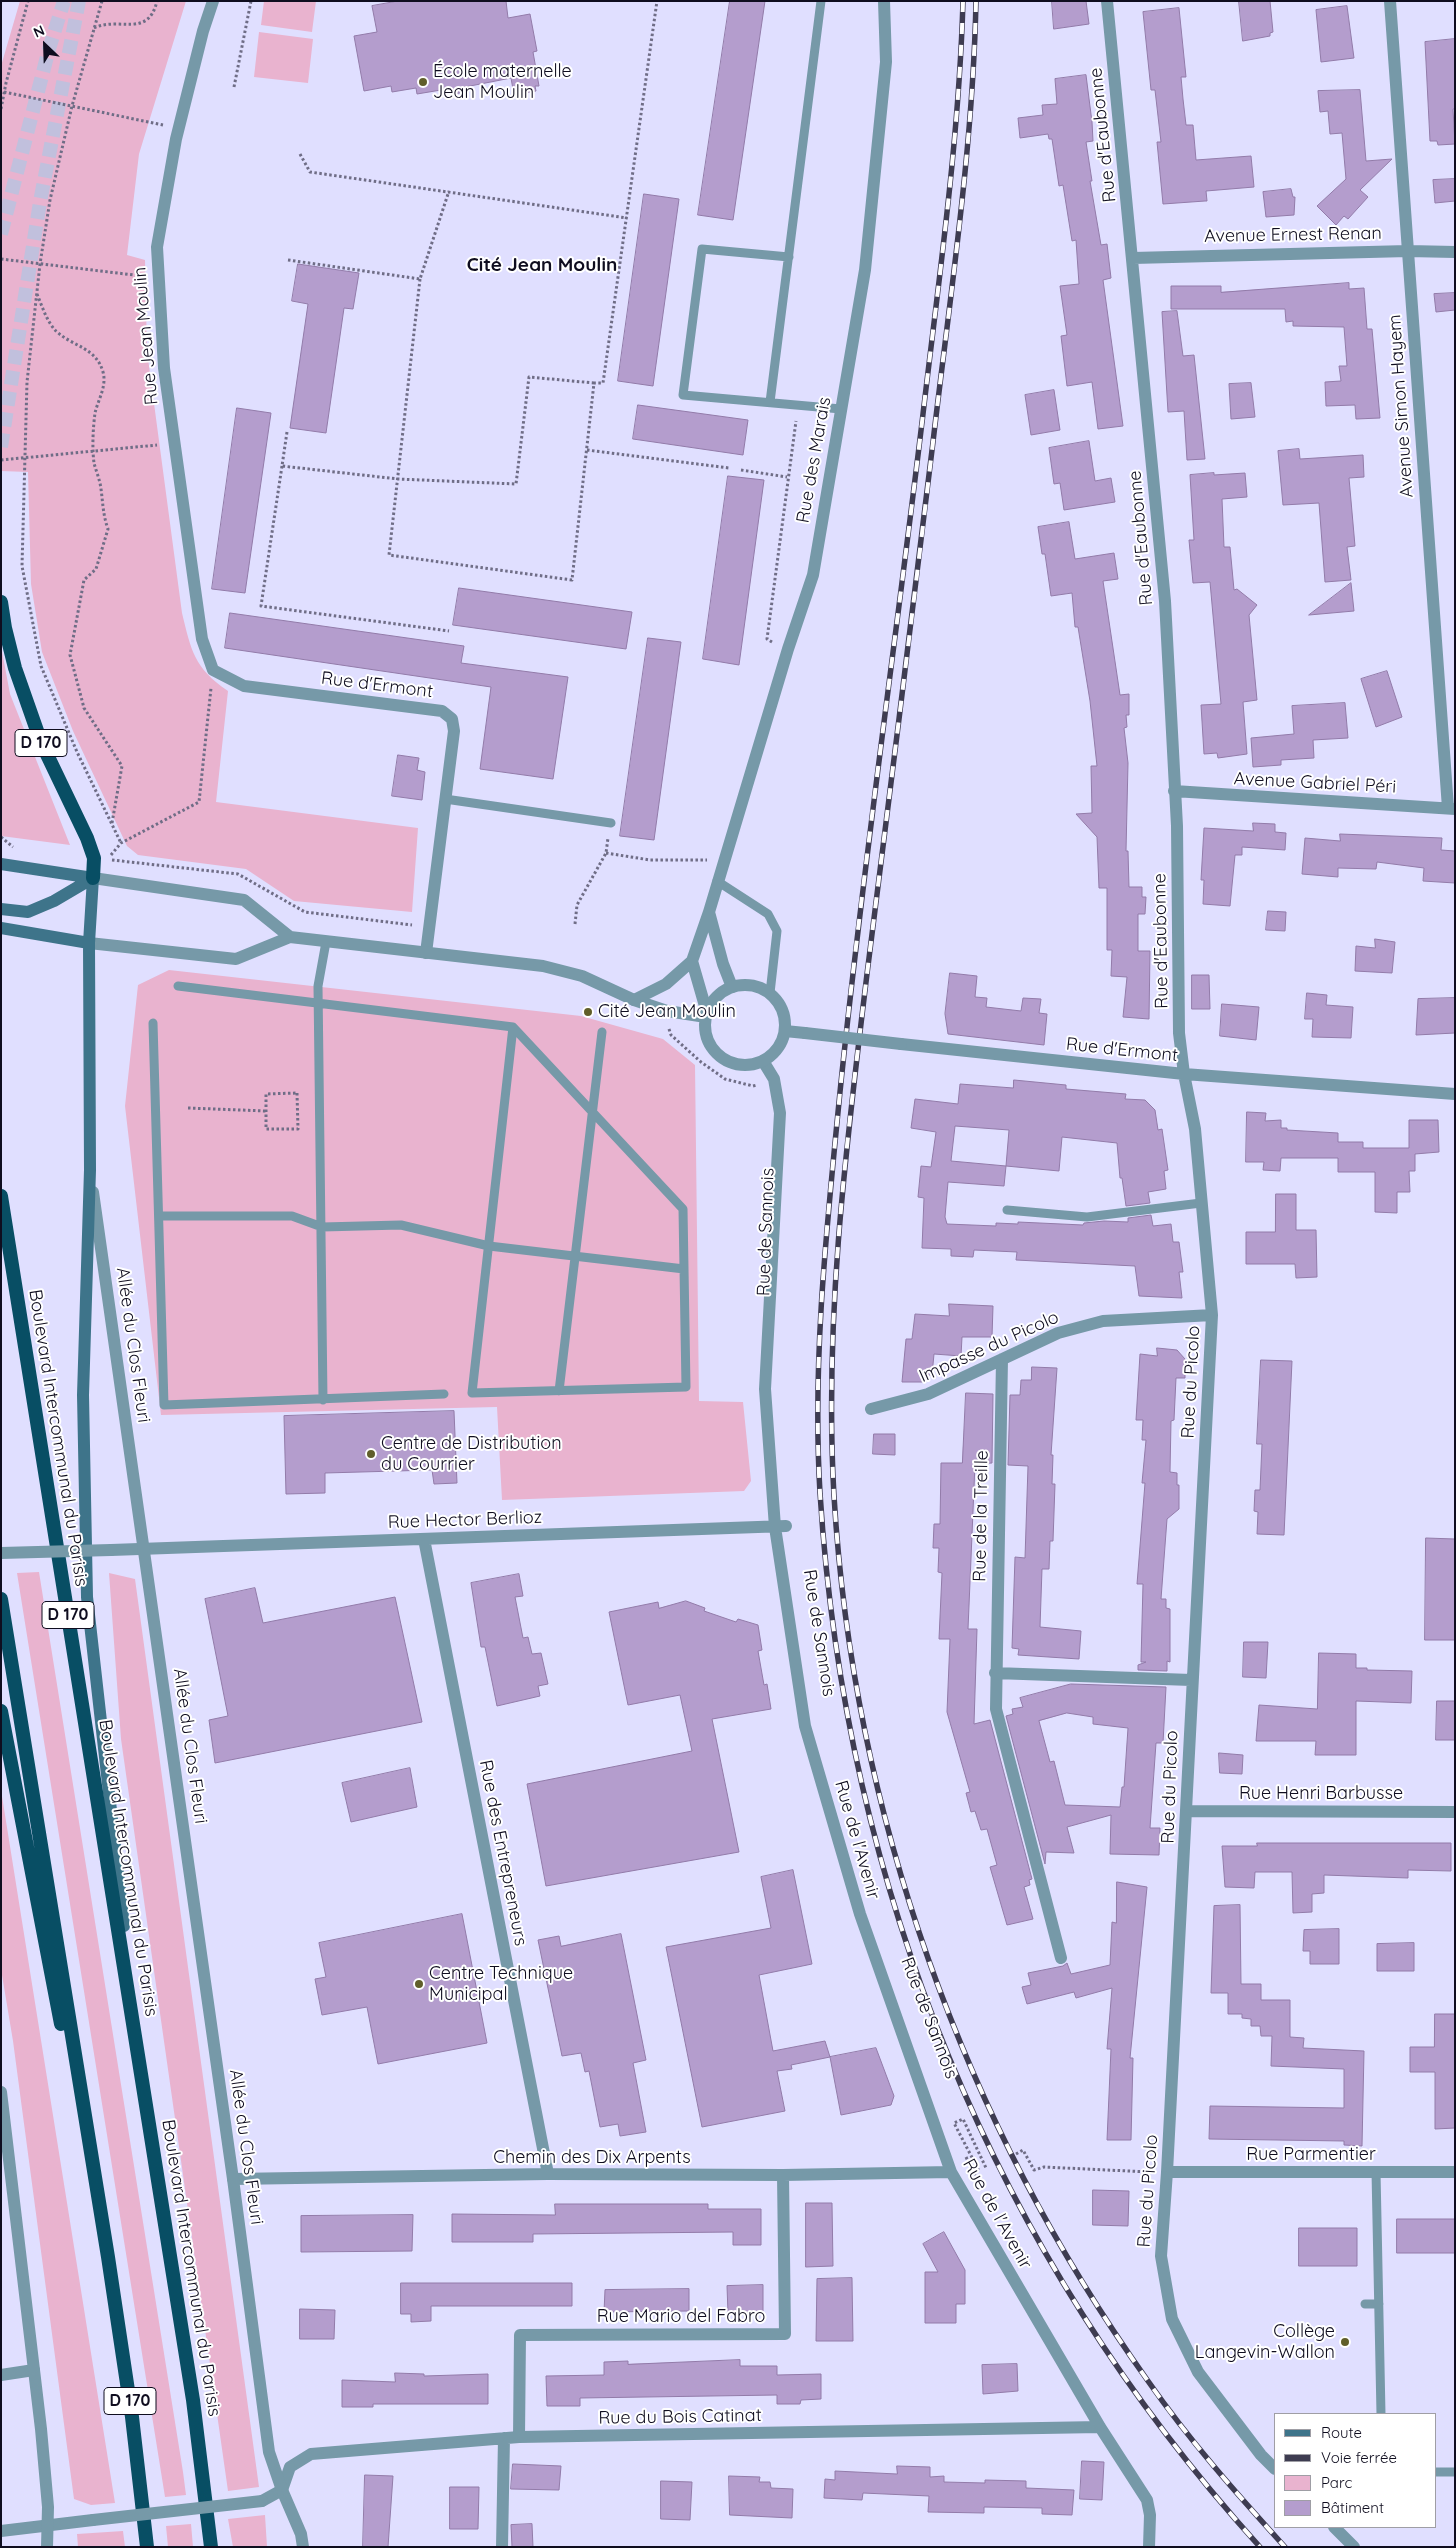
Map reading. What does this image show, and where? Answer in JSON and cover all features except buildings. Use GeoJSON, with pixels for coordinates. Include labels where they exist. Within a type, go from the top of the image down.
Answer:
{"type":"FeatureCollection","features":[{"type":"Feature","properties":{"kind":"highway","name":"D 170"},"geometry":{"type":"LineString","coordinates":[[1,602],[15,668],[41,742],[87,838],[94,858],[93,878]]}},
{"type":"Feature","properties":{"kind":"highway","name":"Boulevard Intercommunal du Parisis"},"geometry":{"type":"LineString","coordinates":[[1,1196],[194,2400],[211,2547]]}},
{"type":"Feature","properties":{"kind":"highway","name":"D 170"},"geometry":{"type":"LineString","coordinates":[[1,1599],[108,2257],[132,2416],[147,2547]]}},
{"type":"Feature","properties":{"kind":"highway"},"geometry":{"type":"LineString","coordinates":[[1,1711],[108,2257]]}},
{"type":"Feature","properties":{"kind":"main road"},"geometry":{"type":"LineString","coordinates":[[1,864],[93,878]]}},
{"type":"Feature","properties":{"kind":"main road"},"geometry":{"type":"LineString","coordinates":[[1,909],[28,912],[54,901],[93,878]]}},
{"type":"Feature","properties":{"kind":"main road","name":"Allée du Clos Fleuri"},"geometry":{"type":"LineString","coordinates":[[90,1170],[88,942],[93,878]]}},
{"type":"Feature","properties":{"kind":"main road"},"geometry":{"type":"LineString","coordinates":[[1,928],[88,942]]}},
{"type":"Feature","properties":{"kind":"main road"},"geometry":{"type":"LineString","coordinates":[[90,1170],[83,1395],[87,1597],[136,2035]]}},
{"type":"Feature","properties":{"kind":"street","name":"Rue Jean Moulin"},"geometry":{"type":"LineString","coordinates":[[213,1],[202,31],[179,128],[158,238],[158,278],[164,368],[202,639],[213,670]]}},
{"type":"Feature","properties":{"kind":"street","name":"Rue des Marais"},"geometry":{"type":"LineString","coordinates":[[634,1000],[666,984],[692,961],[709,912],[788,649],[813,575],[865,270],[886,62],[884,1]]}},
{"type":"Feature","properties":{"kind":"street","name":"Rue d'Eaubonne"},"geometry":{"type":"LineString","coordinates":[[1108,1],[1165,601],[1177,826],[1179,1033],[1184,1074]]}},
{"type":"Feature","properties":{"kind":"street","name":"Avenue Simon Hayem"},"geometry":{"type":"LineString","coordinates":[[1390,1],[1451,809]]}},
{"type":"Feature","properties":{"kind":"street","name":"Avenue Ernest Renan"},"geometry":{"type":"LineString","coordinates":[[1133,258],[1408,250],[1455,252]]}},
{"type":"Feature","properties":{"kind":"street","name":"Rue d'Ermont"},"geometry":{"type":"LineString","coordinates":[[213,670],[244,686],[442,711],[452,719],[454,731],[426,953]]}},
{"type":"Feature","properties":{"kind":"street","name":"Avenue Gabriel Péri"},"geometry":{"type":"LineString","coordinates":[[1174,792],[1451,809]]}},
{"type":"Feature","properties":{"kind":"street"},"geometry":{"type":"LineString","coordinates":[[93,878],[244,900],[290,937]]}},
{"type":"Feature","properties":{"kind":"street","name":"Rue des Marais"},"geometry":{"type":"LineString","coordinates":[[709,912],[723,964],[732,987]]}},
{"type":"Feature","properties":{"kind":"street"},"geometry":{"type":"LineString","coordinates":[[88,942],[236,959],[290,937],[543,966],[582,976],[634,1000],[667,1011],[706,1015]]}},
{"type":"Feature","properties":{"kind":"street"},"geometry":{"type":"LineString","coordinates":[[692,961],[706,1015],[705,1030],[709,1042],[716,1053],[738,1065],[763,1061],[773,1054],[781,1043],[785,1031],[783,1010],[770,993],[758,987],[745,984],[732,987],[721,993],[712,1002],[706,1015]]}},
{"type":"Feature","properties":{"kind":"street","name":"Rue d'Ermont"},"geometry":{"type":"LineString","coordinates":[[785,1031],[1184,1074],[1455,1094]]}},
{"type":"Feature","properties":{"kind":"street","name":"Rue de Sannois"},"geometry":{"type":"LineString","coordinates":[[763,1061],[774,1079],[780,1113],[765,1388],[780,1527]]}},
{"type":"Feature","properties":{"kind":"street","name":"Rue du Picolo"},"geometry":{"type":"LineString","coordinates":[[1184,1074],[1195,1129],[1212,1314],[1191,1680],[1187,1811],[1161,2256],[1172,2319],[1198,2372],[1261,2455],[1274,2468]]}},
{"type":"Feature","properties":{"kind":"street","name":"Allée du Clos Fleuri"},"geometry":{"type":"LineString","coordinates":[[90,1170],[233,2179],[269,2452],[282,2490],[301,2534],[303,2547]]}},
{"type":"Feature","properties":{"kind":"street","name":"Impasse du Picolo"},"geometry":{"type":"LineString","coordinates":[[871,1409],[928,1394],[1058,1333],[1103,1321],[1212,1314]]}},
{"type":"Feature","properties":{"kind":"street","name":"Rue de la Treille"},"geometry":{"type":"LineString","coordinates":[[1002,1359],[995,1673],[996,1709],[1061,1958]]}},
{"type":"Feature","properties":{"kind":"street","name":"Rue Hector Berlioz"},"geometry":{"type":"LineString","coordinates":[[145,1549],[780,1527]]}},
{"type":"Feature","properties":{"kind":"street","name":"Rue de l'Avenir"},"geometry":{"type":"LineString","coordinates":[[780,1527],[806,1726],[860,1914],[951,2172],[1100,2427],[1146,2500],[1150,2515],[1149,2547]]}},
{"type":"Feature","properties":{"kind":"street","name":"Rue des Entrepreneurs"},"geometry":{"type":"LineString","coordinates":[[424,1539],[548,2174]]}},
{"type":"Feature","properties":{"kind":"street"},"geometry":{"type":"LineString","coordinates":[[1,1553],[145,1549]]}},
{"type":"Feature","properties":{"kind":"street"},"geometry":{"type":"LineString","coordinates":[[995,1673],[1191,1680]]}},
{"type":"Feature","properties":{"kind":"street","name":"Rue Henri Barbusse"},"geometry":{"type":"LineString","coordinates":[[1187,1811],[1455,1812]]}},
{"type":"Feature","properties":{"kind":"street"},"geometry":{"type":"LineString","coordinates":[[1,2092],[34,2370],[48,2507],[46,2526],[47,2547]]}},
{"type":"Feature","properties":{"kind":"street","name":"Chemin des Dix Arpents"},"geometry":{"type":"LineString","coordinates":[[233,2179],[548,2174],[783,2176],[951,2172]]}},
{"type":"Feature","properties":{"kind":"street","name":"Rue Parmentier"},"geometry":{"type":"LineString","coordinates":[[1167,2172],[1455,2172]]}},
{"type":"Feature","properties":{"kind":"street","name":"Rue Mario del Fabro"},"geometry":{"type":"LineString","coordinates":[[520,2437],[520,2335],[785,2334],[783,2176]]}},
{"type":"Feature","properties":{"kind":"street"},"geometry":{"type":"LineString","coordinates":[[1,2375],[34,2370]]}},
{"type":"Feature","properties":{"kind":"street","name":"Rue du Bois Catinat"},"geometry":{"type":"LineString","coordinates":[[282,2490],[290,2467],[311,2454],[504,2438],[1100,2427]]}},
{"type":"Feature","properties":{"kind":"street"},"geometry":{"type":"LineString","coordinates":[[502,2547],[504,2438]]}},
{"type":"Feature","properties":{"kind":"street"},"geometry":{"type":"LineString","coordinates":[[1,2531],[262,2501],[282,2490]]}},
{"type":"Feature","properties":{"kind":"street"},"geometry":{"type":"LineString","coordinates":[[1335,2528],[1354,2547]]}},
{"type":"Feature","properties":{"kind":"lane"},"geometry":{"type":"LineString","coordinates":[[770,402],[821,1]]}},
{"type":"Feature","properties":{"kind":"lane"},"geometry":{"type":"LineString","coordinates":[[789,257],[702,249],[683,395],[841,409]]}},
{"type":"Feature","properties":{"kind":"lane"},"geometry":{"type":"LineString","coordinates":[[445,799],[611,823]]}},
{"type":"Feature","properties":{"kind":"lane"},"geometry":{"type":"LineString","coordinates":[[717,881],[768,914],[777,931],[770,993]]}},
{"type":"Feature","properties":{"kind":"lane"},"geometry":{"type":"LineString","coordinates":[[323,1400],[318,986],[326,942]]}},
{"type":"Feature","properties":{"kind":"lane"},"geometry":{"type":"LineString","coordinates":[[178,986],[512,1027],[683,1209],[686,1387],[472,1393],[512,1027]]}},
{"type":"Feature","properties":{"kind":"lane"},"geometry":{"type":"LineString","coordinates":[[153,1024],[164,1405],[444,1394]]}},
{"type":"Feature","properties":{"kind":"lane"},"geometry":{"type":"LineString","coordinates":[[558,1391],[602,1032]]}},
{"type":"Feature","properties":{"kind":"lane"},"geometry":{"type":"LineString","coordinates":[[1008,1210],[1087,1216],[1201,1203]]}},
{"type":"Feature","properties":{"kind":"lane"},"geometry":{"type":"LineString","coordinates":[[158,1216],[292,1216],[322,1226],[401,1225],[489,1246],[684,1269]]}},
{"type":"Feature","properties":{"kind":"lane"},"geometry":{"type":"LineString","coordinates":[[1376,2172],[1381,2413]]}},
{"type":"Feature","properties":{"kind":"lane"},"geometry":{"type":"LineString","coordinates":[[1365,2304],[1379,2304]]}},
{"type":"Feature","properties":{"kind":"lane"},"geometry":{"type":"LineString","coordinates":[[1436,2472],[1455,2472]]}},
{"type":"Feature","properties":{"kind":"path"},"geometry":{"type":"LineString","coordinates":[[1,109],[28,1]]}},
{"type":"Feature","properties":{"kind":"path"},"geometry":{"type":"LineString","coordinates":[[102,1],[72,106],[50,200],[40,264],[27,382],[22,566],[41,666],[77,752],[121,843]]}},
{"type":"Feature","properties":{"kind":"path"},"geometry":{"type":"LineString","coordinates":[[94,28],[102,24],[133,25],[146,21],[154,13],[157,1]]}},
{"type":"Feature","properties":{"kind":"path"},"geometry":{"type":"LineString","coordinates":[[234,86],[252,1]]}},
{"type":"Feature","properties":{"kind":"path"},"geometry":{"type":"LineString","coordinates":[[282,466],[398,479],[516,484],[529,377],[594,383],[603,382],[657,1]]}},
{"type":"Feature","properties":{"kind":"path"},"geometry":{"type":"LineString","coordinates":[[4,92],[179,128]]}},
{"type":"Feature","properties":{"kind":"path"},"geometry":{"type":"LineString","coordinates":[[300,154],[310,172],[627,218]]}},
{"type":"Feature","properties":{"kind":"path"},"geometry":{"type":"LineString","coordinates":[[449,191],[420,279],[389,555],[572,580],[594,383]]}},
{"type":"Feature","properties":{"kind":"path"},"geometry":{"type":"LineString","coordinates":[[1,259],[158,278]]}},
{"type":"Feature","properties":{"kind":"path"},"geometry":{"type":"LineString","coordinates":[[288,260],[420,279]]}},
{"type":"Feature","properties":{"kind":"path"},"geometry":{"type":"LineString","coordinates":[[37,293],[55,330],[66,338],[86,347],[96,357],[104,374],[102,392],[95,413],[94,462],[101,488],[102,514],[108,529],[96,569],[84,580],[70,655],[84,708],[122,766],[112,824]]}},
{"type":"Feature","properties":{"kind":"path"},"geometry":{"type":"LineString","coordinates":[[788,649],[767,639],[787,477],[799,405]]}},
{"type":"Feature","properties":{"kind":"path"},"geometry":{"type":"LineString","coordinates":[[287,432],[261,606],[449,631]]}},
{"type":"Feature","properties":{"kind":"path"},"geometry":{"type":"LineString","coordinates":[[1,460],[175,443]]}},
{"type":"Feature","properties":{"kind":"path"},"geometry":{"type":"LineString","coordinates":[[587,450],[729,468]]}},
{"type":"Feature","properties":{"kind":"path"},"geometry":{"type":"LineString","coordinates":[[741,470],[787,477]]}},
{"type":"Feature","properties":{"kind":"path"},"geometry":{"type":"LineString","coordinates":[[213,670],[199,802],[121,843],[108,860],[238,874],[305,912],[430,927]]}},
{"type":"Feature","properties":{"kind":"path"},"geometry":{"type":"LineString","coordinates":[[575,924],[577,905],[606,853],[611,823]]}},
{"type":"Feature","properties":{"kind":"path"},"geometry":{"type":"LineString","coordinates":[[1,837],[13,848]]}},
{"type":"Feature","properties":{"kind":"path"},"geometry":{"type":"LineString","coordinates":[[606,853],[650,860],[724,860]]}},
{"type":"Feature","properties":{"kind":"path"},"geometry":{"type":"LineString","coordinates":[[667,1011],[668,1026],[672,1034],[700,1062],[725,1079],[753,1086],[774,1079]]}},
{"type":"Feature","properties":{"kind":"path"},"geometry":{"type":"LineString","coordinates":[[297,1093],[298,1129],[266,1130],[266,1111],[266,1094],[297,1093]]}},
{"type":"Feature","properties":{"kind":"path"},"geometry":{"type":"LineString","coordinates":[[188,1108],[266,1111]]}},
{"type":"Feature","properties":{"kind":"path"},"geometry":{"type":"LineString","coordinates":[[974,2175],[978,2169],[954,2123],[962,2119],[986,2168]]}},
{"type":"Feature","properties":{"kind":"path"},"geometry":{"type":"LineString","coordinates":[[950,2123],[974,2175]]}},
{"type":"Feature","properties":{"kind":"path"},"geometry":{"type":"LineString","coordinates":[[1016,2154],[1024,2150],[1034,2170],[1044,2167],[1167,2172]]}},
{"type":"Feature","properties":{"kind":"path"},"geometry":{"type":"LineString","coordinates":[[951,2172],[974,2175]]}},
{"type":"Feature","properties":{"kind":"green space"},"geometry":{"type":"Polygon","coordinates":[[[20,1],[186,1],[139,154],[127,255],[145,260],[147,351],[182,613],[188,638],[201,666],[217,683],[228,691],[216,802],[418,828],[412,912],[294,901],[246,869],[138,855],[127,846],[73,731],[42,652],[31,584],[28,472],[1,471],[1,66],[20,1]]]}},
{"type":"Feature","properties":{"kind":"green space"},"geometry":{"type":"Polygon","coordinates":[[[264,1],[316,1],[312,32],[261,25],[264,1]]]}},
{"type":"Feature","properties":{"kind":"green space"},"geometry":{"type":"Polygon","coordinates":[[[259,32],[313,39],[308,83],[254,77],[259,32]]]}},
{"type":"Feature","properties":{"kind":"green space"},"geometry":{"type":"Polygon","coordinates":[[[1,646],[10,694],[70,845],[1,836],[1,646]]]}},
{"type":"Feature","properties":{"kind":"green space"},"geometry":{"type":"Polygon","coordinates":[[[169,970],[581,1016],[663,1039],[695,1065],[699,1401],[743,1402],[751,1481],[744,1491],[502,1500],[497,1407],[161,1415],[125,1106],[138,985],[169,970]]]}},
{"type":"Feature","properties":{"kind":"green space"},"geometry":{"type":"Polygon","coordinates":[[[39,1572],[186,2495],[165,2497],[17,1573],[39,1572]]]}},
{"type":"Feature","properties":{"kind":"green space"},"geometry":{"type":"Polygon","coordinates":[[[109,1573],[135,1579],[259,2487],[228,2491],[121,1739],[109,1573]]]}},
{"type":"Feature","properties":{"kind":"green space"},"geometry":{"type":"Polygon","coordinates":[[[1,1790],[115,2503],[91,2505],[74,2499],[13,2041],[1,1969],[1,1790]]]}},
{"type":"Feature","properties":{"kind":"green space"},"geometry":{"type":"Polygon","coordinates":[[[265,2515],[267,2547],[233,2547],[228,2519],[265,2515]]]}},
{"type":"Feature","properties":{"kind":"green space"},"geometry":{"type":"Polygon","coordinates":[[[191,2524],[193,2547],[168,2547],[166,2526],[191,2524]]]}},
{"type":"Feature","properties":{"kind":"green space"},"geometry":{"type":"Polygon","coordinates":[[[123,2531],[125,2547],[78,2547],[77,2534],[123,2531]]]}},
{"type":"Feature","properties":{"kind":"tunnel"},"geometry":{"type":"LineString","coordinates":[[1,234],[49,49],[64,1]]}},
{"type":"Feature","properties":{"kind":"tunnel"},"geometry":{"type":"LineString","coordinates":[[1,447],[40,202],[79,1]]}},
{"type":"Feature","properties":{"kind":"railway"},"geometry":{"type":"LineString","coordinates":[[963,1],[961,53],[948,208],[859,922],[840,1092],[822,1292],[819,1342],[818,1443],[820,1493],[835,1640],[862,1783],[900,1923],[949,2058],[1010,2188],[1082,2314],[1165,2433],[1260,2547]]}},
{"type":"Feature","properties":{"kind":"railway"},"geometry":{"type":"LineString","coordinates":[[976,1],[966,167],[960,222],[859,1039],[839,1234],[832,1365],[832,1430],[834,1496],[845,1614],[865,1732],[893,1847],[929,1960],[972,2071],[1024,2178],[1082,2282],[1148,2381],[1180,2424],[1231,2487],[1285,2547]]}},
{"type":"Feature","properties":{"kind":"place","name":"École maternelle Jean Moulin"},"geometry":{"type":"Point","coordinates":[423,82]}},
{"type":"Feature","properties":{"kind":"place","name":"Cité Jean Moulin"},"geometry":{"type":"Point","coordinates":[588,1012]}},
{"type":"Feature","properties":{"kind":"place","name":"Centre de Distribution du Courrier"},"geometry":{"type":"Point","coordinates":[371,1454]}},
{"type":"Feature","properties":{"kind":"place","name":"Centre Technique Municipal"},"geometry":{"type":"Point","coordinates":[419,1984]}},
{"type":"Feature","properties":{"kind":"place","name":"Collège Langevin-Wallon"},"geometry":{"type":"Point","coordinates":[1345,2342]}},
{"type":"Feature","properties":{"kind":"district","name":"Cité Jean Moulin"},"geometry":{"type":"Point","coordinates":[542,265]}}]}
